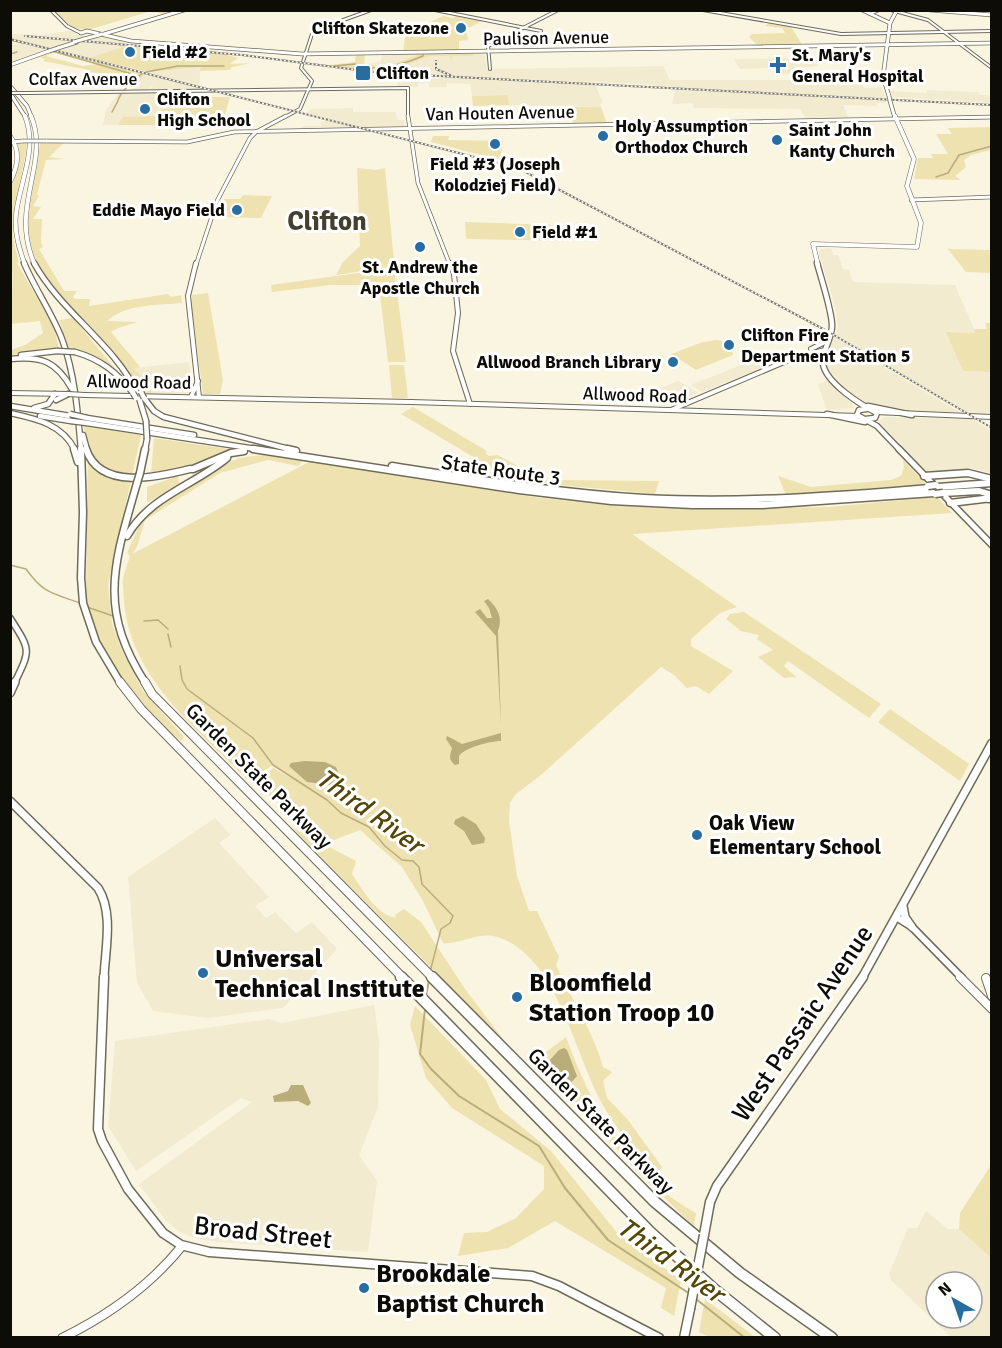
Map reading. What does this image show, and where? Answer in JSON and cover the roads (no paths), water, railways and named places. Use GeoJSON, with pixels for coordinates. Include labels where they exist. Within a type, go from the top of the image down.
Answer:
{"type":"FeatureCollection","features":[{"type":"Feature","properties":{"kind":"highway"},"geometry":{"type":"LineString","coordinates":[[101,35],[182,10]]}},
{"type":"Feature","properties":{"kind":"highway"},"geometry":{"type":"LineString","coordinates":[[101,35],[182,10]]}},
{"type":"Feature","properties":{"kind":"highway"},"geometry":{"type":"LineString","coordinates":[[111,37],[128,27]]}},
{"type":"Feature","properties":{"kind":"highway"},"geometry":{"type":"LineString","coordinates":[[10,65],[85,37],[118,33]]}},
{"type":"Feature","properties":{"kind":"highway"},"geometry":{"type":"LineString","coordinates":[[10,65],[48,51]]}},
{"type":"Feature","properties":{"kind":"highway"},"geometry":{"type":"LineString","coordinates":[[10,86],[30,109],[38,135],[38,151],[24,211],[24,232],[28,250],[45,282],[115,359],[138,396]]}},
{"type":"Feature","properties":{"kind":"highway","name":"Garden State Parkway"},"geometry":{"type":"LineString","coordinates":[[10,93],[28,118],[32,138],[16,213],[17,237],[24,261],[60,329],[71,393],[82,486],[83,600],[108,665],[141,709],[650,1232],[715,1290],[775,1338]]}},
{"type":"Feature","properties":{"kind":"highway"},"geometry":{"type":"LineString","coordinates":[[10,358],[57,351],[75,352],[106,364],[163,417],[197,428],[296,451]]}},
{"type":"Feature","properties":{"kind":"highway"},"geometry":{"type":"LineString","coordinates":[[10,358],[31,358],[49,362],[65,375],[71,393],[56,396],[49,403],[40,407],[10,406]]}},
{"type":"Feature","properties":{"kind":"highway"},"geometry":{"type":"LineString","coordinates":[[56,396],[53,405],[56,410],[72,416],[88,455],[104,470],[122,476],[146,478],[192,469],[213,462],[231,452],[241,451],[427,476]]}},
{"type":"Feature","properties":{"kind":"highway","name":"Garden State Parkway"},"geometry":{"type":"LineString","coordinates":[[138,396],[146,420],[147,439],[121,546],[115,580],[116,614],[117,624],[130,657],[152,694],[624,1173],[687,1231],[758,1287],[832,1338]]}},
{"type":"Feature","properties":{"kind":"highway","name":"State Route 3"},"geometry":{"type":"LineString","coordinates":[[10,406],[553,495],[680,505],[797,503],[911,495],[936,490]]}},
{"type":"Feature","properties":{"kind":"highway"},"geometry":{"type":"LineString","coordinates":[[10,412],[44,420],[64,434],[76,453],[82,486]]}},
{"type":"Feature","properties":{"kind":"highway","name":"State Route 3"},"geometry":{"type":"LineString","coordinates":[[10,412],[72,416]]}},
{"type":"Feature","properties":{"kind":"highway","name":"State Route 3"},"geometry":{"type":"LineString","coordinates":[[88,420],[587,494],[691,500],[806,498],[936,490]]}},
{"type":"Feature","properties":{"kind":"highway"},"geometry":{"type":"LineString","coordinates":[[121,546],[134,521],[145,509],[218,466],[231,454],[241,451]]}},
{"type":"Feature","properties":{"kind":"highway"},"geometry":{"type":"LineString","coordinates":[[924,476],[963,473],[974,474],[992,481]]}},
{"type":"Feature","properties":{"kind":"highway"},"geometry":{"type":"LineString","coordinates":[[936,490],[975,481],[977,478],[974,474]]}},
{"type":"Feature","properties":{"kind":"highway"},"geometry":{"type":"LineString","coordinates":[[936,490],[992,481]]}},
{"type":"Feature","properties":{"kind":"highway"},"geometry":{"type":"LineString","coordinates":[[936,490],[992,488]]}},
{"type":"Feature","properties":{"kind":"highway"},"geometry":{"type":"LineString","coordinates":[[936,490],[984,492],[990,495],[990,498],[950,503]]}},
{"type":"Feature","properties":{"kind":"main road"},"geometry":{"type":"LineString","coordinates":[[51,10],[72,28],[85,37],[87,31],[72,28]]}},
{"type":"Feature","properties":{"kind":"main road"},"geometry":{"type":"LineString","coordinates":[[199,397],[188,310],[190,283],[218,200],[253,135],[300,110],[312,81],[301,69],[315,30],[371,10]]}},
{"type":"Feature","properties":{"kind":"main road"},"geometry":{"type":"LineString","coordinates":[[435,10],[541,31]]}},
{"type":"Feature","properties":{"kind":"main road"},"geometry":{"type":"LineString","coordinates":[[490,69],[488,46],[558,10]]}},
{"type":"Feature","properties":{"kind":"main road"},"geometry":{"type":"LineString","coordinates":[[703,10],[838,34],[889,35],[992,31]]}},
{"type":"Feature","properties":{"kind":"main road"},"geometry":{"type":"LineString","coordinates":[[862,10],[890,23]]}},
{"type":"Feature","properties":{"kind":"main road"},"geometry":{"type":"LineString","coordinates":[[870,14],[879,10]]}},
{"type":"Feature","properties":{"kind":"main road"},"geometry":{"type":"LineString","coordinates":[[891,10],[928,20],[992,68]]}},
{"type":"Feature","properties":{"kind":"main road"},"geometry":{"type":"LineString","coordinates":[[957,10],[991,14]]}},
{"type":"Feature","properties":{"kind":"main road"},"geometry":{"type":"LineString","coordinates":[[877,426],[876,416],[856,403],[827,374],[822,360],[832,327],[813,244],[917,247],[921,224],[907,186],[914,159],[895,119],[883,79],[890,23],[896,11]]}},
{"type":"Feature","properties":{"kind":"main road"},"geometry":{"type":"LineString","coordinates":[[928,20],[931,11],[991,14]]}},
{"type":"Feature","properties":{"kind":"main road","name":"Paulison Avenue"},"geometry":{"type":"LineString","coordinates":[[87,31],[137,41],[307,54],[992,43]]}},
{"type":"Feature","properties":{"kind":"main road","name":"Colfax Avenue"},"geometry":{"type":"LineString","coordinates":[[10,93],[408,88],[408,128]]}},
{"type":"Feature","properties":{"kind":"main road","name":"Van Houten Avenue"},"geometry":{"type":"LineString","coordinates":[[13,141],[187,142],[226,132],[247,131],[992,117]]}},
{"type":"Feature","properties":{"kind":"main road"},"geometry":{"type":"LineString","coordinates":[[408,128],[419,186],[454,274],[458,312],[453,351],[470,403]]}},
{"type":"Feature","properties":{"kind":"main road"},"geometry":{"type":"LineString","coordinates":[[247,131],[253,135]]}},
{"type":"Feature","properties":{"kind":"main road"},"geometry":{"type":"LineString","coordinates":[[10,136],[18,163],[10,182]]}},
{"type":"Feature","properties":{"kind":"main road"},"geometry":{"type":"LineString","coordinates":[[912,203],[992,196]]}},
{"type":"Feature","properties":{"kind":"main road"},"geometry":{"type":"LineString","coordinates":[[814,251],[820,246],[832,245]]}},
{"type":"Feature","properties":{"kind":"main road"},"geometry":{"type":"LineString","coordinates":[[672,409],[799,356],[827,341]]}},
{"type":"Feature","properties":{"kind":"main road"},"geometry":{"type":"LineString","coordinates":[[799,356],[825,350]]}},
{"type":"Feature","properties":{"kind":"main road"},"geometry":{"type":"LineString","coordinates":[[191,397],[198,381]]}},
{"type":"Feature","properties":{"kind":"main road","name":"Allwood Road"},"geometry":{"type":"LineString","coordinates":[[10,393],[56,396]]}},
{"type":"Feature","properties":{"kind":"main road","name":"Allwood Road"},"geometry":{"type":"LineString","coordinates":[[71,393],[827,414],[858,412]]}},
{"type":"Feature","properties":{"kind":"main road"},"geometry":{"type":"LineString","coordinates":[[690,400],[689,404],[695,408]]}},
{"type":"Feature","properties":{"kind":"main road"},"geometry":{"type":"LineString","coordinates":[[856,403],[858,412],[877,426],[992,545]]}},
{"type":"Feature","properties":{"kind":"main road"},"geometry":{"type":"LineString","coordinates":[[856,403],[912,415]]}},
{"type":"Feature","properties":{"kind":"main road","name":"Allwood Road"},"geometry":{"type":"LineString","coordinates":[[672,409],[858,412]]}},
{"type":"Feature","properties":{"kind":"main road"},"geometry":{"type":"LineString","coordinates":[[858,412],[867,409]]}},
{"type":"Feature","properties":{"kind":"main road"},"geometry":{"type":"LineString","coordinates":[[827,414],[877,426]]}},
{"type":"Feature","properties":{"kind":"main road"},"geometry":{"type":"LineString","coordinates":[[866,419],[889,414],[992,417]]}},
{"type":"Feature","properties":{"kind":"main road"},"geometry":{"type":"LineString","coordinates":[[10,618],[26,643],[28,654],[10,693]]}},
{"type":"Feature","properties":{"kind":"main road","name":"West Passaic Avenue"},"geometry":{"type":"LineString","coordinates":[[684,1338],[711,1202],[717,1186],[849,1000],[992,743]]}},
{"type":"Feature","properties":{"kind":"main road","name":"Broad Street"},"geometry":{"type":"LineString","coordinates":[[10,801],[87,876],[105,899],[107,913],[98,1129],[109,1158],[153,1224],[173,1242],[209,1252],[520,1274],[559,1286],[659,1338]]}},
{"type":"Feature","properties":{"kind":"main road"},"geometry":{"type":"LineString","coordinates":[[903,905],[905,917],[912,927],[992,1009]]}},
{"type":"Feature","properties":{"kind":"main road"},"geometry":{"type":"LineString","coordinates":[[896,917],[912,927]]}},
{"type":"Feature","properties":{"kind":"main road"},"geometry":{"type":"LineString","coordinates":[[986,978],[992,996]]}},
{"type":"Feature","properties":{"kind":"main road"},"geometry":{"type":"LineString","coordinates":[[63,1338],[96,1321],[131,1298],[159,1274],[182,1246]]}},
{"type":"Feature","properties":{"kind":"waterway"},"geometry":{"type":"LineString","coordinates":[[10,40],[23,43]]}},
{"type":"Feature","properties":{"kind":"waterway"},"geometry":{"type":"LineString","coordinates":[[52,51],[139,76]]}},
{"type":"Feature","properties":{"kind":"waterway"},"geometry":{"type":"LineString","coordinates":[[10,54],[17,52]]}},
{"type":"Feature","properties":{"kind":"waterway"},"geometry":{"type":"LineString","coordinates":[[334,66],[355,64],[359,68],[384,67],[415,59],[423,56],[423,53]]}},
{"type":"Feature","properties":{"kind":"waterway"},"geometry":{"type":"LineString","coordinates":[[146,72],[178,66],[224,66]]}},
{"type":"Feature","properties":{"kind":"waterway"},"geometry":{"type":"LineString","coordinates":[[139,76],[143,73]]}},
{"type":"Feature","properties":{"kind":"waterway"},"geometry":{"type":"LineString","coordinates":[[123,91],[139,76]]}},
{"type":"Feature","properties":{"kind":"waterway"},"geometry":{"type":"LineString","coordinates":[[118,100],[121,94]]}},
{"type":"Feature","properties":{"kind":"waterway"},"geometry":{"type":"LineString","coordinates":[[112,112],[118,101]]}},
{"type":"Feature","properties":{"kind":"waterway"},"geometry":{"type":"LineString","coordinates":[[936,177],[948,173],[959,155],[992,146]]}},
{"type":"Feature","properties":{"kind":"waterway","name":"Third River"},"geometry":{"type":"LineString","coordinates":[[10,565],[26,569],[49,592],[80,603]]}},
{"type":"Feature","properties":{"kind":"waterway","name":"Third River"},"geometry":{"type":"LineString","coordinates":[[87,607],[116,617]]}},
{"type":"Feature","properties":{"kind":"waterway","name":"Third River"},"geometry":{"type":"LineString","coordinates":[[144,621],[158,620],[168,629]]}},
{"type":"Feature","properties":{"kind":"waterway","name":"Third River"},"geometry":{"type":"LineString","coordinates":[[168,634],[171,647]]}},
{"type":"Feature","properties":{"kind":"waterway","name":"Third River"},"geometry":{"type":"LineString","coordinates":[[180,666],[182,680],[187,689],[253,738],[273,765],[327,800],[341,813],[369,827],[385,846],[402,860],[413,861],[419,867],[422,884],[453,916],[450,923],[441,929],[430,972]]}},
{"type":"Feature","properties":{"kind":"waterway","name":"Third River"},"geometry":{"type":"LineString","coordinates":[[426,996],[429,980]]}},
{"type":"Feature","properties":{"kind":"waterway","name":"Third River"},"geometry":{"type":"LineString","coordinates":[[425,1009],[420,1054],[431,1069],[459,1096],[539,1146],[565,1188],[608,1240],[690,1294]]}},
{"type":"Feature","properties":{"kind":"waterway","name":"Third River"},"geometry":{"type":"LineString","coordinates":[[696,1299],[745,1338]]}},
{"type":"Feature","properties":{"kind":"railway"},"geometry":{"type":"LineString","coordinates":[[25,36],[242,55],[380,73],[992,105]]}},
{"type":"Feature","properties":{"kind":"railway"},"geometry":{"type":"LineString","coordinates":[[10,39],[518,168],[827,331],[992,428]]}},
{"type":"Feature","properties":{"kind":"railway"},"geometry":{"type":"LineString","coordinates":[[436,61],[436,69],[450,75]]}},
{"type":"Feature","properties":{"kind":"place","name":"Clifton Skatezone"},"geometry":{"type":"Point","coordinates":[461,28]}},
{"type":"Feature","properties":{"kind":"place","name":"Field #2"},"geometry":{"type":"Point","coordinates":[130,52]}},
{"type":"Feature","properties":{"kind":"place","name":"St. Mary's General Hospital"},"geometry":{"type":"Point","coordinates":[778,65]}},
{"type":"Feature","properties":{"kind":"place","name":"Clifton"},"geometry":{"type":"Point","coordinates":[363,73]}},
{"type":"Feature","properties":{"kind":"place","name":"Clifton High School"},"geometry":{"type":"Point","coordinates":[145,109]}},
{"type":"Feature","properties":{"kind":"place","name":"Holy Assumption Orthodox Church"},"geometry":{"type":"Point","coordinates":[603,136]}},
{"type":"Feature","properties":{"kind":"place","name":"Saint John Kanty Church"},"geometry":{"type":"Point","coordinates":[777,140]}},
{"type":"Feature","properties":{"kind":"place","name":"Field #3 (Joseph Kolodziej Field)"},"geometry":{"type":"Point","coordinates":[495,144]}},
{"type":"Feature","properties":{"kind":"place","name":"Eddie Mayo Field"},"geometry":{"type":"Point","coordinates":[237,210]}},
{"type":"Feature","properties":{"kind":"place","name":"Field #1"},"geometry":{"type":"Point","coordinates":[520,232]}},
{"type":"Feature","properties":{"kind":"place","name":"St. Andrew the Apostle Church"},"geometry":{"type":"Point","coordinates":[420,247]}},
{"type":"Feature","properties":{"kind":"place","name":"Clifton Fire Department Station 5"},"geometry":{"type":"Point","coordinates":[729,345]}},
{"type":"Feature","properties":{"kind":"place","name":"Allwood Branch Library"},"geometry":{"type":"Point","coordinates":[673,362]}},
{"type":"Feature","properties":{"kind":"place","name":"Oak View Elementary School"},"geometry":{"type":"Point","coordinates":[697,835]}},
{"type":"Feature","properties":{"kind":"place","name":"Universal Technical Institute"},"geometry":{"type":"Point","coordinates":[203,973]}},
{"type":"Feature","properties":{"kind":"place","name":"Bloomfield Station Troop 10"},"geometry":{"type":"Point","coordinates":[517,997]}},
{"type":"Feature","properties":{"kind":"place","name":"Brookdale Baptist Church"},"geometry":{"type":"Point","coordinates":[364,1288]}},
{"type":"Feature","properties":{"kind":"district","name":"Clifton"},"geometry":{"type":"Point","coordinates":[327,221]}}]}
